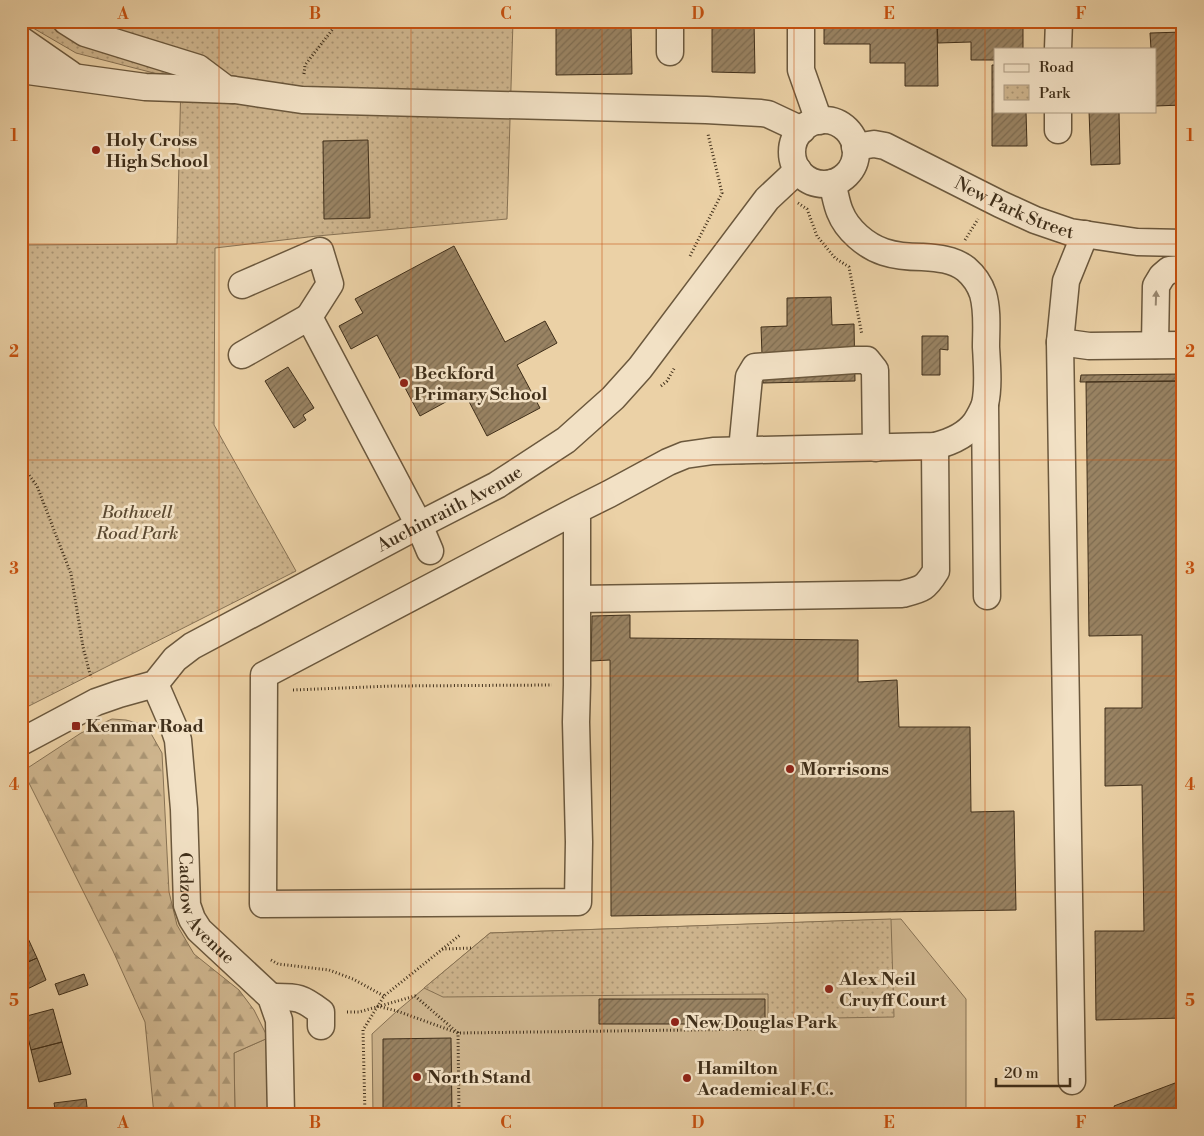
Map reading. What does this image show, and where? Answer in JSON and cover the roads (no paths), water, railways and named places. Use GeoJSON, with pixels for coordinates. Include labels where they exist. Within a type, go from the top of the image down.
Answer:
{"type":"FeatureCollection","features":[{"type":"Feature","properties":{"kind":"street"},"geometry":{"type":"LineString","coordinates":[[66,21],[85,33],[198,68],[226,89],[302,100],[676,109],[761,113],[810,125],[833,122],[840,124],[850,134],[856,154],[850,169],[839,180],[832,183],[817,183],[798,170],[793,150],[797,136],[810,125]]}},
{"type":"Feature","properties":{"kind":"street"},"geometry":{"type":"LineString","coordinates":[[670,21],[670,52]]}},
{"type":"Feature","properties":{"kind":"street"},"geometry":{"type":"LineString","coordinates":[[801,21],[802,70],[810,125]]}},
{"type":"Feature","properties":{"kind":"street"},"geometry":{"type":"LineString","coordinates":[[1058,48],[1059,21]]}},
{"type":"Feature","properties":{"kind":"street"},"geometry":{"type":"LineString","coordinates":[[21,40],[75,77]]}},
{"type":"Feature","properties":{"kind":"street"},"geometry":{"type":"LineString","coordinates":[[21,70],[146,87],[235,90]]}},
{"type":"Feature","properties":{"kind":"street","name":"New Park Street"},"geometry":{"type":"LineString","coordinates":[[855,146],[874,144],[885,146],[1035,220],[1070,232],[1137,242],[1183,243]]}},
{"type":"Feature","properties":{"kind":"street","name":"Auchinraith Avenue"},"geometry":{"type":"LineString","coordinates":[[155,684],[175,659],[192,646],[497,485],[566,440],[613,398],[640,368],[768,199],[798,170]]}},
{"type":"Feature","properties":{"kind":"street"},"geometry":{"type":"LineString","coordinates":[[832,183],[840,213],[856,234],[869,245],[884,252],[905,256],[937,258],[952,262],[966,269],[975,279],[983,293],[986,307],[987,383],[984,405],[987,596]]}},
{"type":"Feature","properties":{"kind":"street"},"geometry":{"type":"LineString","coordinates":[[1072,1081],[1060,342],[1066,281],[1085,234]]}},
{"type":"Feature","properties":{"kind":"street"},"geometry":{"type":"LineString","coordinates":[[242,285],[320,252],[330,284],[308,317],[242,356]]}},
{"type":"Feature","properties":{"kind":"street"},"geometry":{"type":"LineString","coordinates":[[1155,345],[1156,286],[1162,276],[1169,270],[1183,269]]}},
{"type":"Feature","properties":{"kind":"street"},"geometry":{"type":"LineString","coordinates":[[308,317],[419,525],[430,551]]}},
{"type":"Feature","properties":{"kind":"street"},"geometry":{"type":"LineString","coordinates":[[1060,342],[1089,346],[1183,345]]}},
{"type":"Feature","properties":{"kind":"street"},"geometry":{"type":"LineString","coordinates":[[742,450],[749,377],[755,367],[855,360],[867,360],[875,370],[876,448]]}},
{"type":"Feature","properties":{"kind":"street"},"geometry":{"type":"LineString","coordinates":[[577,510],[576,722],[579,842],[578,902],[263,904],[264,675],[668,462],[685,455],[713,451],[935,446],[951,442],[965,434],[976,422],[984,405]]}},
{"type":"Feature","properties":{"kind":"street"},"geometry":{"type":"LineString","coordinates":[[578,599],[902,594],[917,591],[928,584],[936,571],[935,446]]}},
{"type":"Feature","properties":{"kind":"street"},"geometry":{"type":"LineString","coordinates":[[21,742],[96,702],[155,684]]}},
{"type":"Feature","properties":{"kind":"street","name":"Cadzow Avenue"},"geometry":{"type":"LineString","coordinates":[[155,684],[178,740],[184,809],[187,905],[192,919],[199,930],[271,998],[279,1020],[281,1115]]}},
{"type":"Feature","properties":{"kind":"street"},"geometry":{"type":"LineString","coordinates":[[271,998],[293,997],[306,1001],[321,1019]]}},
{"type":"Feature","properties":{"kind":"place","name":"Holy Cross High School"},"geometry":{"type":"Point","coordinates":[96,150]}},
{"type":"Feature","properties":{"kind":"place","name":"Beckford Primary School"},"geometry":{"type":"Point","coordinates":[404,383]}},
{"type":"Feature","properties":{"kind":"place","name":"Kenmar Road"},"geometry":{"type":"Point","coordinates":[76,726]}},
{"type":"Feature","properties":{"kind":"place","name":"Morrisons"},"geometry":{"type":"Point","coordinates":[790,769]}},
{"type":"Feature","properties":{"kind":"place","name":"Alex Neil Cruyff Court"},"geometry":{"type":"Point","coordinates":[829,989]}},
{"type":"Feature","properties":{"kind":"place","name":"New Douglas Park"},"geometry":{"type":"Point","coordinates":[675,1022]}},
{"type":"Feature","properties":{"kind":"place","name":"North Stand"},"geometry":{"type":"Point","coordinates":[417,1077]}},
{"type":"Feature","properties":{"kind":"place","name":"Hamilton Academical F.C."},"geometry":{"type":"Point","coordinates":[687,1078]}},
{"type":"Feature","properties":{"kind":"park label","name":"Bothwell Road Park"},"geometry":{"type":"Point","coordinates":[137,522]}}]}
